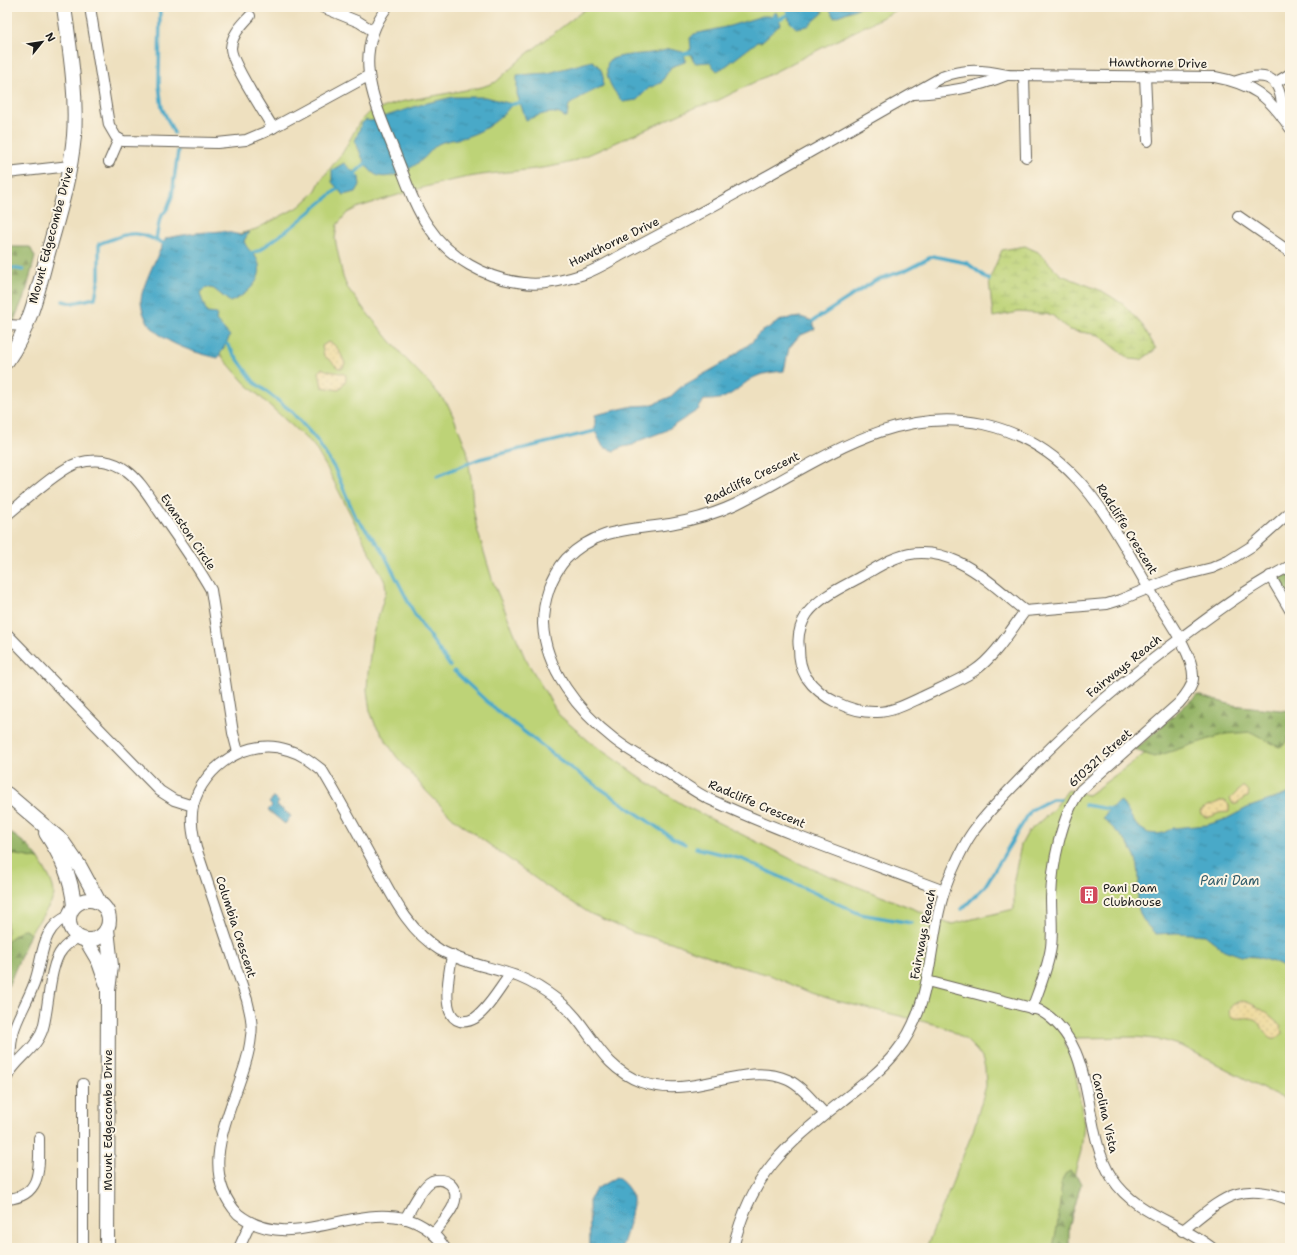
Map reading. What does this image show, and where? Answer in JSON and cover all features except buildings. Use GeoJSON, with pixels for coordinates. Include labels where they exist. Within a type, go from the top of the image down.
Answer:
{"type":"FeatureCollection","features":[{"type":"Feature","properties":{"kind":"street","name":"Mount Edgecombe Drive"},"geometry":{"type":"LineString","coordinates":[[7,361],[16,349],[26,326],[38,290],[70,166],[74,136],[75,96],[64,7]]}},
{"type":"Feature","properties":{"kind":"street"},"geometry":{"type":"LineString","coordinates":[[90,7],[109,126],[112,133],[123,141],[217,143],[246,140],[273,128],[368,76]]}},
{"type":"Feature","properties":{"kind":"street"},"geometry":{"type":"LineString","coordinates":[[322,7],[359,22],[373,31]]}},
{"type":"Feature","properties":{"kind":"street","name":"Hawthorne Drive"},"geometry":{"type":"LineString","coordinates":[[387,7],[373,31],[370,41],[368,76],[378,110],[406,180],[427,225],[439,241],[470,265],[506,280],[526,284],[565,280],[586,273],[607,263],[717,204],[951,73],[974,69],[1007,75],[1215,77],[1237,81],[1257,92],[1283,118],[1290,128]]}},
{"type":"Feature","properties":{"kind":"street"},"geometry":{"type":"LineString","coordinates":[[250,16],[234,35],[231,48],[236,64],[273,128]]}},
{"type":"Feature","properties":{"kind":"street"},"geometry":{"type":"LineString","coordinates":[[974,69],[978,86]]}},
{"type":"Feature","properties":{"kind":"street"},"geometry":{"type":"LineString","coordinates":[[1275,83],[1290,74]]}},
{"type":"Feature","properties":{"kind":"street","name":"Hawthorne Drive"},"geometry":{"type":"LineString","coordinates":[[912,94],[947,92],[978,86],[1007,75]]}},
{"type":"Feature","properties":{"kind":"street"},"geometry":{"type":"LineString","coordinates":[[1024,75],[1026,157]]}},
{"type":"Feature","properties":{"kind":"street"},"geometry":{"type":"LineString","coordinates":[[1145,76],[1148,141]]}},
{"type":"Feature","properties":{"kind":"street"},"geometry":{"type":"LineString","coordinates":[[1237,81],[1252,76],[1262,76],[1275,83],[1281,94],[1283,118]]}},
{"type":"Feature","properties":{"kind":"street"},"geometry":{"type":"LineString","coordinates":[[942,77],[947,92]]}},
{"type":"Feature","properties":{"kind":"street"},"geometry":{"type":"LineString","coordinates":[[109,162],[119,139]]}},
{"type":"Feature","properties":{"kind":"street"},"geometry":{"type":"LineString","coordinates":[[7,173],[70,166]]}},
{"type":"Feature","properties":{"kind":"street"},"geometry":{"type":"LineString","coordinates":[[1238,216],[1290,252]]}},
{"type":"Feature","properties":{"kind":"street"},"geometry":{"type":"LineString","coordinates":[[7,325],[26,326]]}},
{"type":"Feature","properties":{"kind":"street","name":"Radcliffe Crescent"},"geometry":{"type":"LineString","coordinates":[[944,891],[782,830],[706,797],[615,740],[588,716],[566,688],[551,660],[544,637],[543,616],[546,596],[554,577],[566,560],[584,545],[606,534],[623,528],[686,521],[715,513],[873,433],[900,425],[928,420],[953,420],[984,424],[1016,435],[1049,452],[1070,470],[1099,505],[1179,639]]}},
{"type":"Feature","properties":{"kind":"street","name":"Evanston Circle"},"geometry":{"type":"LineString","coordinates":[[7,516],[51,480],[76,463],[92,460],[110,462],[127,471],[143,488],[201,572],[211,590],[238,752]]}},
{"type":"Feature","properties":{"kind":"street"},"geometry":{"type":"LineString","coordinates":[[1025,611],[991,656],[975,670],[952,683],[896,708],[878,712],[858,711],[837,703],[825,695],[806,677],[800,660],[798,641],[800,627],[807,614],[816,604],[895,558],[908,554],[922,552],[937,553],[954,559],[991,583],[1025,611],[1107,604],[1176,577],[1212,568],[1228,561],[1252,546],[1290,512]]}},
{"type":"Feature","properties":{"kind":"street","name":"Fairways Reach"},"geometry":{"type":"LineString","coordinates":[[733,1248],[740,1220],[753,1191],[768,1168],[792,1142],[873,1076],[897,1052],[910,1032],[921,1008],[944,891],[956,862],[972,834],[1016,784],[1060,738],[1108,694],[1238,595],[1290,566]]}},
{"type":"Feature","properties":{"kind":"street"},"geometry":{"type":"LineString","coordinates":[[1270,576],[1290,610]]}},
{"type":"Feature","properties":{"kind":"street"},"geometry":{"type":"LineString","coordinates":[[7,634],[160,791],[174,800],[193,806]]}},
{"type":"Feature","properties":{"kind":"street","name":"610321 Street"},"geometry":{"type":"LineString","coordinates":[[1032,1009],[1045,973],[1051,947],[1051,898],[1054,869],[1059,840],[1071,806],[1081,790],[1147,733],[1179,703],[1189,690],[1193,679],[1191,667],[1179,639]]}},
{"type":"Feature","properties":{"kind":"street","name":"Columbia Crescent"},"geometry":{"type":"LineString","coordinates":[[445,1248],[433,1234],[422,1225],[393,1216],[374,1216],[312,1234],[291,1237],[270,1233],[250,1224],[237,1212],[227,1198],[220,1178],[218,1161],[223,1129],[248,1058],[252,1036],[251,1018],[196,848],[192,828],[193,806],[208,776],[220,764],[238,752],[256,747],[272,746],[288,749],[307,758],[322,770],[400,911],[418,933],[439,949],[462,960],[510,974],[541,987],[561,1003],[579,1023],[601,1054],[616,1068],[640,1082],[665,1088],[685,1088],[747,1074],[768,1074],[793,1084],[802,1090],[825,1114]]}},
{"type":"Feature","properties":{"kind":"street"},"geometry":{"type":"LineString","coordinates":[[7,794],[52,832],[71,853],[99,902],[108,912],[110,921],[108,929],[98,938],[69,942],[61,951],[54,973],[43,1028],[28,1054],[9,1073]]}},
{"type":"Feature","properties":{"kind":"street"},"geometry":{"type":"LineString","coordinates":[[39,822],[66,869],[71,882],[72,911],[70,927],[82,939]]}},
{"type":"Feature","properties":{"kind":"street"},"geometry":{"type":"LineString","coordinates":[[9,1073],[12,1033],[34,984],[48,933],[58,922],[86,900],[99,902]]}},
{"type":"Feature","properties":{"kind":"street","name":"Mount Edgecombe Drive"},"geometry":{"type":"LineString","coordinates":[[107,1248],[108,991],[111,966],[108,929]]}},
{"type":"Feature","properties":{"kind":"street","name":"Mount Edgecombe Drive"},"geometry":{"type":"LineString","coordinates":[[82,939],[99,962],[108,991]]}},
{"type":"Feature","properties":{"kind":"street"},"geometry":{"type":"LineString","coordinates":[[452,955],[447,995],[448,1007],[456,1019],[462,1022],[475,1018],[483,1011],[510,974]]}},
{"type":"Feature","properties":{"kind":"street","name":"Carolina Vista"},"geometry":{"type":"LineString","coordinates":[[927,981],[1039,1010],[1055,1021],[1068,1039],[1080,1063],[1087,1085],[1096,1142],[1103,1163],[1112,1179],[1128,1198],[1152,1214],[1212,1248]]}},
{"type":"Feature","properties":{"kind":"street"},"geometry":{"type":"LineString","coordinates":[[83,1084],[83,1248]]}},
{"type":"Feature","properties":{"kind":"street"},"geometry":{"type":"LineString","coordinates":[[7,1199],[23,1196],[32,1188],[37,1178],[38,1138]]}},
{"type":"Feature","properties":{"kind":"street"},"geometry":{"type":"LineString","coordinates":[[405,1219],[426,1186],[432,1181],[440,1179],[447,1182],[454,1188],[457,1196],[455,1203],[433,1234]]}},
{"type":"Feature","properties":{"kind":"street"},"geometry":{"type":"LineString","coordinates":[[1182,1231],[1218,1202],[1230,1196],[1259,1191],[1271,1192],[1290,1200]]}},
{"type":"Feature","properties":{"kind":"street"},"geometry":{"type":"LineString","coordinates":[[239,1248],[250,1224]]}},
{"type":"Feature","properties":{"kind":"green space"},"geometry":{"type":"Polygon","coordinates":[[[588,7],[903,7],[715,102],[696,107],[572,162],[538,169],[481,175],[404,193],[359,207],[347,213],[337,225],[335,239],[343,277],[347,287],[404,357],[448,405],[454,418],[467,450],[473,507],[477,529],[493,582],[525,658],[559,715],[590,742],[645,781],[687,807],[805,866],[952,924],[1014,909],[1014,879],[1021,845],[1028,832],[1053,810],[1068,790],[1088,795],[1154,747],[1290,716],[1290,1102],[1184,1047],[1162,1040],[1136,1037],[1076,1038],[1065,1044],[1073,1059],[1084,1123],[1081,1151],[1071,1187],[1061,1248],[926,1248],[973,1131],[986,1086],[985,1068],[982,1058],[966,1040],[952,1031],[938,1025],[837,1001],[811,993],[770,975],[733,965],[671,942],[634,933],[591,914],[543,884],[453,818],[426,791],[396,756],[375,724],[370,711],[367,690],[372,637],[386,591],[385,582],[327,468],[314,446],[244,382],[210,343],[166,281],[222,239],[256,229],[300,206],[315,192],[321,180],[343,152],[360,121],[368,113],[400,102],[482,87],[496,82],[523,57],[588,7]]]}},
{"type":"Feature","properties":{"kind":"green space"},"geometry":{"type":"Polygon","coordinates":[[[1025,246],[1038,252],[1061,275],[1102,291],[1123,304],[1143,326],[1156,349],[1141,360],[1129,359],[1099,335],[1069,330],[1052,315],[1019,312],[993,317],[989,280],[1002,250],[1025,246]]]}},
{"type":"Feature","properties":{"kind":"green space"},"geometry":{"type":"Polygon","coordinates":[[[7,247],[30,247],[35,257],[26,292],[7,337],[7,247]]]}},
{"type":"Feature","properties":{"kind":"green space"},"geometry":{"type":"Polygon","coordinates":[[[1290,573],[1290,601],[1277,579],[1290,573]]]}},
{"type":"Feature","properties":{"kind":"green space"},"geometry":{"type":"Polygon","coordinates":[[[1197,695],[1232,705],[1290,711],[1290,733],[1284,745],[1279,747],[1251,732],[1225,734],[1154,757],[1135,750],[1197,695]]]}},
{"type":"Feature","properties":{"kind":"green space"},"geometry":{"type":"Polygon","coordinates":[[[7,830],[27,845],[39,859],[7,853],[7,830]]]}},
{"type":"Feature","properties":{"kind":"green space"},"geometry":{"type":"Polygon","coordinates":[[[7,853],[39,859],[51,880],[54,894],[48,908],[30,934],[25,930],[7,941],[7,853]]]}},
{"type":"Feature","properties":{"kind":"green space"},"geometry":{"type":"Polygon","coordinates":[[[22,930],[25,930],[30,934],[7,989],[7,941],[22,930]]]}},
{"type":"Feature","properties":{"kind":"green space"},"geometry":{"type":"Polygon","coordinates":[[[1070,1171],[1077,1176],[1081,1184],[1069,1227],[1069,1248],[1053,1248],[1058,1221],[1062,1181],[1065,1174],[1070,1171]]]}},
{"type":"Feature","properties":{"kind":"sand"},"geometry":{"type":"Polygon","coordinates":[[[328,342],[339,350],[345,363],[343,368],[338,368],[324,356],[322,346],[328,342]]]}},
{"type":"Feature","properties":{"kind":"sand"},"geometry":{"type":"Polygon","coordinates":[[[322,368],[346,375],[346,380],[339,390],[322,387],[319,372],[322,368]]]}},
{"type":"Feature","properties":{"kind":"sand"},"geometry":{"type":"Polygon","coordinates":[[[1242,787],[1249,792],[1248,797],[1244,798],[1237,804],[1233,804],[1230,799],[1242,787]]]}},
{"type":"Feature","properties":{"kind":"sand"},"geometry":{"type":"Polygon","coordinates":[[[1220,801],[1225,801],[1229,805],[1229,812],[1219,813],[1208,817],[1201,814],[1200,811],[1202,809],[1220,801]]]}},
{"type":"Feature","properties":{"kind":"sand"},"geometry":{"type":"Polygon","coordinates":[[[1241,1001],[1257,1007],[1273,1018],[1281,1026],[1282,1034],[1276,1038],[1272,1038],[1266,1033],[1258,1021],[1249,1018],[1232,1017],[1229,1011],[1231,1007],[1235,1003],[1241,1001]]]}},
{"type":"Feature","properties":{"kind":"water"},"geometry":{"type":"Polygon","coordinates":[[[785,7],[822,7],[823,13],[808,26],[796,28],[790,22],[785,7]]]}},
{"type":"Feature","properties":{"kind":"water"},"geometry":{"type":"Polygon","coordinates":[[[829,7],[861,7],[835,17],[833,16],[829,7]]]}},
{"type":"Feature","properties":{"kind":"water"},"geometry":{"type":"Polygon","coordinates":[[[776,12],[781,24],[761,42],[757,42],[726,66],[717,71],[709,62],[696,63],[693,61],[692,54],[690,55],[689,50],[691,49],[690,38],[694,34],[730,26],[762,16],[771,16],[776,12]]]}},
{"type":"Feature","properties":{"kind":"water"},"geometry":{"type":"Polygon","coordinates":[[[669,49],[683,52],[686,60],[685,62],[671,67],[661,83],[649,88],[637,100],[623,102],[612,88],[608,77],[607,66],[609,60],[624,56],[654,53],[669,49]]]}},
{"type":"Feature","properties":{"kind":"water"},"geometry":{"type":"Polygon","coordinates":[[[592,61],[598,65],[602,71],[603,86],[569,105],[567,117],[556,113],[551,113],[526,120],[517,94],[517,75],[548,73],[592,61]]]}},
{"type":"Feature","properties":{"kind":"water"},"geometry":{"type":"Polygon","coordinates":[[[453,97],[486,97],[512,104],[504,114],[477,133],[438,144],[413,167],[399,174],[385,177],[378,176],[370,170],[355,141],[362,123],[366,120],[371,121],[423,104],[453,97]]]}},
{"type":"Feature","properties":{"kind":"water"},"geometry":{"type":"Polygon","coordinates":[[[344,163],[359,177],[360,185],[356,192],[343,195],[332,182],[332,170],[344,163]]]}},
{"type":"Feature","properties":{"kind":"water"},"geometry":{"type":"Polygon","coordinates":[[[223,231],[240,235],[249,232],[244,241],[257,259],[259,273],[257,280],[248,291],[230,302],[214,289],[206,287],[200,294],[207,313],[217,314],[216,320],[230,336],[218,358],[181,347],[158,333],[149,324],[143,313],[141,300],[147,278],[166,238],[195,233],[223,231]]]}},
{"type":"Feature","properties":{"kind":"water"},"geometry":{"type":"Polygon","coordinates":[[[801,317],[813,321],[815,329],[799,336],[789,348],[784,371],[759,375],[725,397],[704,400],[698,410],[665,431],[641,440],[633,445],[614,451],[603,447],[595,431],[595,415],[633,406],[651,405],[670,397],[681,387],[720,365],[752,342],[758,334],[783,319],[801,317]]]}},
{"type":"Feature","properties":{"kind":"water","name":"Pani Dam"},"geometry":{"type":"Polygon","coordinates":[[[1290,793],[1290,970],[1273,962],[1257,957],[1241,956],[1224,950],[1205,935],[1177,933],[1156,934],[1146,924],[1138,907],[1139,880],[1136,859],[1134,853],[1122,837],[1103,818],[1109,809],[1121,801],[1137,826],[1148,833],[1157,834],[1173,828],[1207,825],[1226,819],[1247,808],[1290,793]]]}},
{"type":"Feature","properties":{"kind":"water"},"geometry":{"type":"Polygon","coordinates":[[[274,797],[279,802],[277,805],[291,816],[285,824],[268,810],[272,806],[269,803],[274,797]]]}},
{"type":"Feature","properties":{"kind":"water"},"geometry":{"type":"Polygon","coordinates":[[[616,1177],[627,1186],[633,1199],[631,1216],[623,1244],[621,1248],[590,1248],[589,1201],[596,1189],[616,1177]]]}},
{"type":"Feature","properties":{"kind":"waterway"},"geometry":{"type":"LineString","coordinates":[[160,7],[159,85],[162,108],[174,133]]}},
{"type":"Feature","properties":{"kind":"waterway"},"geometry":{"type":"LineString","coordinates":[[777,20],[791,13]]}},
{"type":"Feature","properties":{"kind":"waterway"},"geometry":{"type":"LineString","coordinates":[[679,55],[693,52]]}},
{"type":"Feature","properties":{"kind":"waterway"},"geometry":{"type":"LineString","coordinates":[[509,105],[522,102]]}},
{"type":"Feature","properties":{"kind":"waterway"},"geometry":{"type":"LineString","coordinates":[[156,239],[160,218],[167,209],[172,196],[178,151]]}},
{"type":"Feature","properties":{"kind":"waterway"},"geometry":{"type":"LineString","coordinates":[[353,175],[369,160]]}},
{"type":"Feature","properties":{"kind":"waterway"},"geometry":{"type":"LineString","coordinates":[[248,254],[258,251],[293,226],[341,186]]}},
{"type":"Feature","properties":{"kind":"waterway"},"geometry":{"type":"LineString","coordinates":[[63,301],[72,303],[95,298],[99,278],[99,244],[127,234],[140,234],[167,245]]}},
{"type":"Feature","properties":{"kind":"waterway"},"geometry":{"type":"LineString","coordinates":[[813,321],[876,280],[906,270],[933,256],[967,263],[989,280]]}},
{"type":"Feature","properties":{"kind":"waterway"},"geometry":{"type":"LineString","coordinates":[[7,267],[23,270]]}},
{"type":"Feature","properties":{"kind":"waterway"},"geometry":{"type":"LineString","coordinates":[[227,344],[254,382],[290,410],[316,439],[335,469],[355,516],[381,548],[415,615],[450,666]]}},
{"type":"Feature","properties":{"kind":"waterway"},"geometry":{"type":"LineString","coordinates":[[437,476],[479,459],[595,431]]}},
{"type":"Feature","properties":{"kind":"waterway"},"geometry":{"type":"LineString","coordinates":[[454,671],[495,709],[568,766],[674,839],[685,844]]}},
{"type":"Feature","properties":{"kind":"waterway"},"geometry":{"type":"LineString","coordinates":[[962,909],[985,886],[1031,810],[1052,799],[1060,799]]}},
{"type":"Feature","properties":{"kind":"waterway"},"geometry":{"type":"LineString","coordinates":[[1085,805],[1109,809],[1113,813]]}},
{"type":"Feature","properties":{"kind":"waterway"},"geometry":{"type":"LineString","coordinates":[[696,848],[742,859],[860,914],[911,923]]}},
{"type":"Feature","properties":{"kind":"place","name":"Pani Dam Clubhouse"},"geometry":{"type":"Point","coordinates":[1089,895]}}]}
